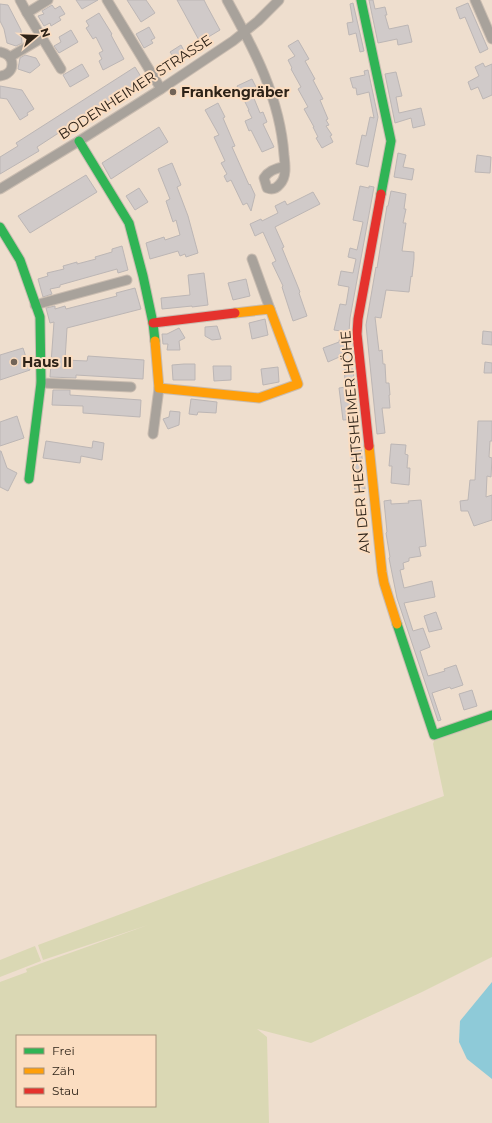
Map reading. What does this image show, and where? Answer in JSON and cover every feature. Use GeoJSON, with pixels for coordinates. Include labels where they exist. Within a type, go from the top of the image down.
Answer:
{"type":"FeatureCollection","features":[{"type":"Feature","properties":{"kind":"street"},"geometry":{"type":"LineString","coordinates":[[20,0],[61,69]]}},
{"type":"Feature","properties":{"kind":"street"},"geometry":{"type":"LineString","coordinates":[[28,13],[48,0]]}},
{"type":"Feature","properties":{"kind":"street"},"geometry":{"type":"LineString","coordinates":[[107,0],[161,89]]}},
{"type":"Feature","properties":{"kind":"street"},"geometry":{"type":"LineString","coordinates":[[227,0],[245,32],[266,79],[283,135],[285,166]]}},
{"type":"Feature","properties":{"kind":"street","name":"BODENHEIMER STRASSE"},"geometry":{"type":"LineString","coordinates":[[0,189],[161,89],[245,32],[279,0]]}},
{"type":"Feature","properties":{"kind":"street","name":"AN DER HECHTSHEIMER HÖHE"},"geometry":{"type":"LineString","coordinates":[[361,0],[391,141],[356,334],[382,572],[386,590],[434,735],[492,716]]}},
{"type":"Feature","properties":{"kind":"street"},"geometry":{"type":"LineString","coordinates":[[475,0],[492,39]]}},
{"type":"Feature","properties":{"kind":"street"},"geometry":{"type":"LineString","coordinates":[[10,57],[42,38]]}},
{"type":"Feature","properties":{"kind":"street"},"geometry":{"type":"LineString","coordinates":[[0,52],[5,53],[10,57],[12,63],[11,70],[7,74],[0,76]]}},
{"type":"Feature","properties":{"kind":"street"},"geometry":{"type":"LineString","coordinates":[[79,141],[129,223],[143,276],[153,323],[159,388],[153,434]]}},
{"type":"Feature","properties":{"kind":"street"},"geometry":{"type":"LineString","coordinates":[[0,226],[20,260],[40,317],[42,383],[29,478]]}},
{"type":"Feature","properties":{"kind":"street"},"geometry":{"type":"LineString","coordinates":[[159,388],[260,398],[298,384],[252,259]]}},
{"type":"Feature","properties":{"kind":"street"},"geometry":{"type":"LineString","coordinates":[[36,305],[127,280]]}},
{"type":"Feature","properties":{"kind":"street"},"geometry":{"type":"LineString","coordinates":[[153,323],[270,310]]}},
{"type":"Feature","properties":{"kind":"street"},"geometry":{"type":"LineString","coordinates":[[42,383],[131,387]]}},
{"type":"Feature","properties":{"kind":"shaded area"},"geometry":{"type":"Polygon","coordinates":[[[492,719],[492,957],[422,992],[311,1043],[257,1029],[267,1037],[269,1123],[0,1123],[0,982],[27,972],[26,969],[148,925],[43,960],[38,945],[444,796],[433,744],[434,741],[492,719]]]}},
{"type":"Feature","properties":{"kind":"shaded area"},"geometry":{"type":"Polygon","coordinates":[[[35,946],[41,961],[0,977],[0,960],[35,946]]]}},
{"type":"Feature","properties":{"kind":"water"},"geometry":{"type":"Polygon","coordinates":[[[492,982],[492,1079],[467,1059],[459,1042],[460,1021],[492,982]]]}},
{"type":"Feature","properties":{"kind":"building"},"geometry":{"type":"Polygon","coordinates":[[[76,0],[98,0],[82,9],[76,0]]]}},
{"type":"Feature","properties":{"kind":"building"},"geometry":{"type":"Polygon","coordinates":[[[127,0],[146,0],[155,13],[141,22],[127,0]]]}},
{"type":"Feature","properties":{"kind":"building"},"geometry":{"type":"Polygon","coordinates":[[[177,0],[204,0],[220,30],[200,42],[177,0]]]}},
{"type":"Feature","properties":{"kind":"building"},"geometry":{"type":"Polygon","coordinates":[[[369,0],[373,0],[375,9],[385,7],[387,15],[385,15],[389,29],[408,25],[412,42],[398,45],[397,39],[378,43],[369,0]]]}},
{"type":"Feature","properties":{"kind":"building"},"geometry":{"type":"Polygon","coordinates":[[[353,3],[364,51],[360,52],[356,33],[349,35],[347,23],[353,22],[350,4],[353,3]]]}},
{"type":"Feature","properties":{"kind":"building"},"geometry":{"type":"Polygon","coordinates":[[[468,3],[488,49],[480,53],[465,17],[460,19],[456,8],[468,3]]]}},
{"type":"Feature","properties":{"kind":"building"},"geometry":{"type":"Polygon","coordinates":[[[0,4],[8,5],[21,30],[22,43],[16,46],[7,43],[4,29],[0,21],[0,4]]]}},
{"type":"Feature","properties":{"kind":"building"},"geometry":{"type":"Polygon","coordinates":[[[52,5],[55,9],[60,6],[65,14],[59,17],[61,20],[51,26],[50,23],[44,26],[38,16],[44,14],[42,11],[52,5]]]}},
{"type":"Feature","properties":{"kind":"building"},"geometry":{"type":"Polygon","coordinates":[[[99,13],[112,34],[111,35],[124,59],[103,70],[99,61],[102,59],[99,53],[103,51],[96,37],[93,39],[86,28],[89,26],[86,21],[99,13]]]}},
{"type":"Feature","properties":{"kind":"building"},"geometry":{"type":"Polygon","coordinates":[[[149,27],[155,38],[151,40],[153,43],[144,48],[136,34],[149,27]]]}},
{"type":"Feature","properties":{"kind":"building"},"geometry":{"type":"Polygon","coordinates":[[[71,30],[78,42],[59,53],[54,46],[61,42],[59,37],[71,30]]]}},
{"type":"Feature","properties":{"kind":"building"},"geometry":{"type":"Polygon","coordinates":[[[298,40],[309,59],[305,61],[315,79],[313,80],[323,99],[320,100],[329,125],[326,126],[332,135],[330,136],[333,142],[322,148],[316,138],[318,137],[314,127],[304,109],[308,107],[298,89],[301,87],[291,69],[292,68],[288,60],[295,56],[288,46],[298,40]]]}},
{"type":"Feature","properties":{"kind":"building"},"geometry":{"type":"Polygon","coordinates":[[[181,45],[185,53],[175,59],[170,52],[181,45]]]}},
{"type":"Feature","properties":{"kind":"building"},"geometry":{"type":"Polygon","coordinates":[[[25,55],[36,58],[40,65],[30,73],[18,69],[20,58],[25,55]]]}},
{"type":"Feature","properties":{"kind":"building"},"geometry":{"type":"Polygon","coordinates":[[[483,63],[485,67],[492,64],[492,95],[483,99],[478,87],[471,90],[468,82],[479,76],[475,67],[483,63]]]}},
{"type":"Feature","properties":{"kind":"building"},"geometry":{"type":"Polygon","coordinates":[[[82,64],[89,76],[70,87],[63,75],[82,64]]]}},
{"type":"Feature","properties":{"kind":"building"},"geometry":{"type":"Polygon","coordinates":[[[135,67],[143,80],[37,147],[39,151],[0,174],[0,157],[18,146],[16,143],[135,67]]]}},
{"type":"Feature","properties":{"kind":"building"},"geometry":{"type":"Polygon","coordinates":[[[368,70],[378,117],[368,167],[356,164],[362,135],[366,136],[370,117],[374,118],[369,92],[357,95],[356,88],[353,88],[350,78],[365,75],[364,71],[368,70]]]}},
{"type":"Feature","properties":{"kind":"building"},"geometry":{"type":"Polygon","coordinates":[[[396,72],[402,96],[396,97],[399,113],[421,108],[425,125],[413,128],[411,118],[395,123],[385,74],[396,72]]]}},
{"type":"Feature","properties":{"kind":"building"},"geometry":{"type":"Polygon","coordinates":[[[252,79],[259,93],[253,96],[260,113],[263,112],[267,122],[263,124],[274,147],[262,152],[251,130],[249,131],[245,121],[252,118],[237,86],[252,79]]]}},
{"type":"Feature","properties":{"kind":"building"},"geometry":{"type":"Polygon","coordinates":[[[0,86],[22,90],[34,109],[20,120],[7,99],[0,98],[0,86]]]}},
{"type":"Feature","properties":{"kind":"building"},"geometry":{"type":"Polygon","coordinates":[[[218,103],[225,117],[223,118],[235,146],[232,147],[255,195],[251,211],[247,203],[243,205],[231,180],[227,182],[224,176],[227,174],[221,163],[225,161],[214,137],[219,135],[205,110],[218,103]]]}},
{"type":"Feature","properties":{"kind":"building"},"geometry":{"type":"Polygon","coordinates":[[[159,127],[168,142],[111,179],[102,163],[159,127]]]}},
{"type":"Feature","properties":{"kind":"building"},"geometry":{"type":"Polygon","coordinates":[[[398,153],[406,155],[403,167],[414,169],[412,180],[394,177],[398,153]]]}},
{"type":"Feature","properties":{"kind":"building"},"geometry":{"type":"Polygon","coordinates":[[[477,155],[491,157],[490,173],[475,172],[477,155]]]}},
{"type":"Feature","properties":{"kind":"building"},"geometry":{"type":"Polygon","coordinates":[[[172,163],[181,185],[177,187],[188,216],[198,253],[186,257],[185,254],[180,256],[178,251],[150,259],[146,243],[164,237],[165,240],[180,235],[176,220],[173,222],[166,201],[170,199],[158,169],[172,163]]]}},
{"type":"Feature","properties":{"kind":"building"},"geometry":{"type":"Polygon","coordinates":[[[86,175],[97,192],[30,233],[18,216],[86,175]]]}},
{"type":"Feature","properties":{"kind":"building"},"geometry":{"type":"Polygon","coordinates":[[[360,186],[369,188],[369,186],[374,187],[350,318],[347,342],[348,348],[346,354],[328,362],[323,348],[339,342],[341,331],[334,330],[340,304],[346,305],[349,287],[338,285],[341,271],[353,273],[356,259],[348,257],[350,248],[357,250],[363,222],[353,220],[360,186]]]}},
{"type":"Feature","properties":{"kind":"building"},"geometry":{"type":"Polygon","coordinates":[[[139,188],[148,202],[135,210],[126,196],[139,188]]]}},
{"type":"Feature","properties":{"kind":"building"},"geometry":{"type":"Polygon","coordinates":[[[391,191],[406,194],[404,209],[406,209],[403,223],[406,223],[402,251],[414,252],[414,259],[409,292],[386,290],[381,318],[375,317],[379,351],[382,350],[383,364],[385,364],[386,383],[389,383],[390,395],[390,408],[382,408],[385,433],[377,434],[366,325],[391,191]]]}},
{"type":"Feature","properties":{"kind":"building"},"geometry":{"type":"Polygon","coordinates":[[[313,192],[320,204],[275,227],[284,247],[282,248],[300,292],[299,293],[307,316],[293,321],[282,287],[283,286],[272,263],[276,261],[263,232],[255,236],[250,224],[261,219],[262,221],[278,213],[275,206],[285,201],[287,205],[313,192]]]}},
{"type":"Feature","properties":{"kind":"building"},"geometry":{"type":"Polygon","coordinates":[[[122,246],[128,270],[118,273],[117,269],[60,285],[60,287],[50,289],[52,294],[43,297],[38,279],[48,276],[47,273],[64,269],[63,266],[77,262],[77,264],[96,259],[95,257],[112,252],[112,249],[122,246]]]}},
{"type":"Feature","properties":{"kind":"building"},"geometry":{"type":"Polygon","coordinates":[[[204,273],[208,305],[162,309],[161,298],[190,295],[188,275],[204,273]]]}},
{"type":"Feature","properties":{"kind":"building"},"geometry":{"type":"Polygon","coordinates":[[[246,279],[250,296],[233,300],[228,283],[246,279]]]}},
{"type":"Feature","properties":{"kind":"building"},"geometry":{"type":"Polygon","coordinates":[[[135,288],[141,309],[67,328],[65,360],[87,361],[88,356],[144,360],[143,379],[76,375],[76,378],[50,377],[54,322],[50,323],[46,308],[55,306],[55,309],[65,306],[66,309],[117,296],[116,293],[135,288]]]}},
{"type":"Feature","properties":{"kind":"building"},"geometry":{"type":"Polygon","coordinates":[[[265,319],[268,335],[252,339],[249,323],[265,319]]]}},
{"type":"Feature","properties":{"kind":"building"},"geometry":{"type":"Polygon","coordinates":[[[217,326],[221,339],[212,340],[205,336],[205,327],[217,326]]]}},
{"type":"Feature","properties":{"kind":"building"},"geometry":{"type":"Polygon","coordinates":[[[179,328],[185,338],[179,341],[180,350],[167,350],[168,344],[163,344],[162,334],[167,334],[179,328]]]}},
{"type":"Feature","properties":{"kind":"building"},"geometry":{"type":"Polygon","coordinates":[[[483,331],[492,332],[492,345],[482,344],[483,331]]]}},
{"type":"Feature","properties":{"kind":"building","name":"Haus II"},"geometry":{"type":"Polygon","coordinates":[[[23,348],[30,370],[0,380],[0,355],[23,348]]]}},
{"type":"Feature","properties":{"kind":"building"},"geometry":{"type":"Polygon","coordinates":[[[485,362],[492,363],[492,373],[484,373],[485,362]]]}},
{"type":"Feature","properties":{"kind":"building"},"geometry":{"type":"Polygon","coordinates":[[[195,364],[195,380],[173,380],[172,365],[195,364]]]}},
{"type":"Feature","properties":{"kind":"building"},"geometry":{"type":"Polygon","coordinates":[[[213,366],[231,366],[231,380],[214,381],[213,366]]]}},
{"type":"Feature","properties":{"kind":"building"},"geometry":{"type":"Polygon","coordinates":[[[278,367],[279,382],[263,385],[261,369],[278,367]]]}},
{"type":"Feature","properties":{"kind":"building"},"geometry":{"type":"Polygon","coordinates":[[[353,369],[358,419],[343,420],[339,388],[346,387],[344,370],[353,369]]]}},
{"type":"Feature","properties":{"kind":"building"},"geometry":{"type":"Polygon","coordinates":[[[53,390],[70,390],[70,395],[141,400],[140,417],[83,413],[83,406],[52,405],[53,390]]]}},
{"type":"Feature","properties":{"kind":"building"},"geometry":{"type":"Polygon","coordinates":[[[191,399],[217,402],[216,413],[198,412],[197,415],[189,414],[191,399]]]}},
{"type":"Feature","properties":{"kind":"building"},"geometry":{"type":"Polygon","coordinates":[[[170,411],[180,412],[179,425],[168,429],[163,419],[169,417],[170,411]]]}},
{"type":"Feature","properties":{"kind":"building","name":"Haus II"},"geometry":{"type":"Polygon","coordinates":[[[17,416],[24,438],[0,446],[0,422],[17,416]]]}},
{"type":"Feature","properties":{"kind":"building"},"geometry":{"type":"Polygon","coordinates":[[[478,421],[492,421],[492,441],[490,441],[489,457],[492,458],[491,477],[487,476],[486,497],[492,495],[492,520],[474,526],[468,511],[461,511],[460,501],[468,500],[470,480],[475,480],[478,421]]]}},
{"type":"Feature","properties":{"kind":"building"},"geometry":{"type":"Polygon","coordinates":[[[46,441],[92,448],[93,441],[104,443],[102,460],[81,456],[80,463],[43,458],[46,441]]]}},
{"type":"Feature","properties":{"kind":"building"},"geometry":{"type":"Polygon","coordinates":[[[391,444],[406,445],[405,454],[408,455],[407,468],[410,468],[409,485],[391,483],[392,466],[389,466],[391,444]]]}},
{"type":"Feature","properties":{"kind":"building"},"geometry":{"type":"Polygon","coordinates":[[[361,447],[365,489],[355,491],[350,448],[361,447]]]}},
{"type":"Feature","properties":{"kind":"building"},"geometry":{"type":"Polygon","coordinates":[[[0,451],[7,468],[17,473],[8,491],[0,487],[0,451]]]}},
{"type":"Feature","properties":{"kind":"building"},"geometry":{"type":"Polygon","coordinates":[[[391,500],[391,504],[409,503],[408,501],[421,500],[426,546],[419,547],[421,556],[409,558],[409,561],[403,563],[404,569],[400,570],[404,588],[432,581],[435,597],[404,603],[413,631],[423,628],[430,647],[420,651],[428,676],[445,671],[444,669],[456,665],[463,685],[451,689],[450,687],[432,693],[441,720],[438,721],[397,598],[389,558],[384,501],[391,500]]]}},
{"type":"Feature","properties":{"kind":"building"},"geometry":{"type":"Polygon","coordinates":[[[436,612],[442,629],[429,632],[424,616],[436,612]]]}},
{"type":"Feature","properties":{"kind":"building"},"geometry":{"type":"Polygon","coordinates":[[[472,690],[477,706],[464,710],[459,694],[472,690]]]}},
{"type":"Feature","properties":{"kind":"traffic: fast"},"geometry":{"type":"LineString","coordinates":[[361,0],[391,141],[381,194]]}},
{"type":"Feature","properties":{"kind":"traffic: fast"},"geometry":{"type":"LineString","coordinates":[[79,141],[129,223],[143,276],[153,323],[155,341]]}},
{"type":"Feature","properties":{"kind":"traffic: fast"},"geometry":{"type":"LineString","coordinates":[[0,227],[20,260],[40,317],[41,383],[29,479]]}},
{"type":"Feature","properties":{"kind":"traffic: fast"},"geometry":{"type":"LineString","coordinates":[[397,624],[434,735],[492,715]]}},
{"type":"Feature","properties":{"kind":"traffic: slow"},"geometry":{"type":"LineString","coordinates":[[155,341],[159,388],[259,398],[298,384],[270,309],[235,313]]}},
{"type":"Feature","properties":{"kind":"traffic: slow"},"geometry":{"type":"LineString","coordinates":[[369,446],[382,572],[397,624]]}},
{"type":"Feature","properties":{"kind":"traffic: jam"},"geometry":{"type":"LineString","coordinates":[[369,446],[357,334],[358,319],[381,194]]}},
{"type":"Feature","properties":{"kind":"traffic: jam"},"geometry":{"type":"LineString","coordinates":[[153,323],[235,313]]}},
{"type":"Feature","properties":{"kind":"place","name":"Frankengräber"},"geometry":{"type":"Point","coordinates":[173,92]}},
{"type":"Feature","properties":{"kind":"place","name":"Haus II"},"geometry":{"type":"Point","coordinates":[14,362]}}]}
